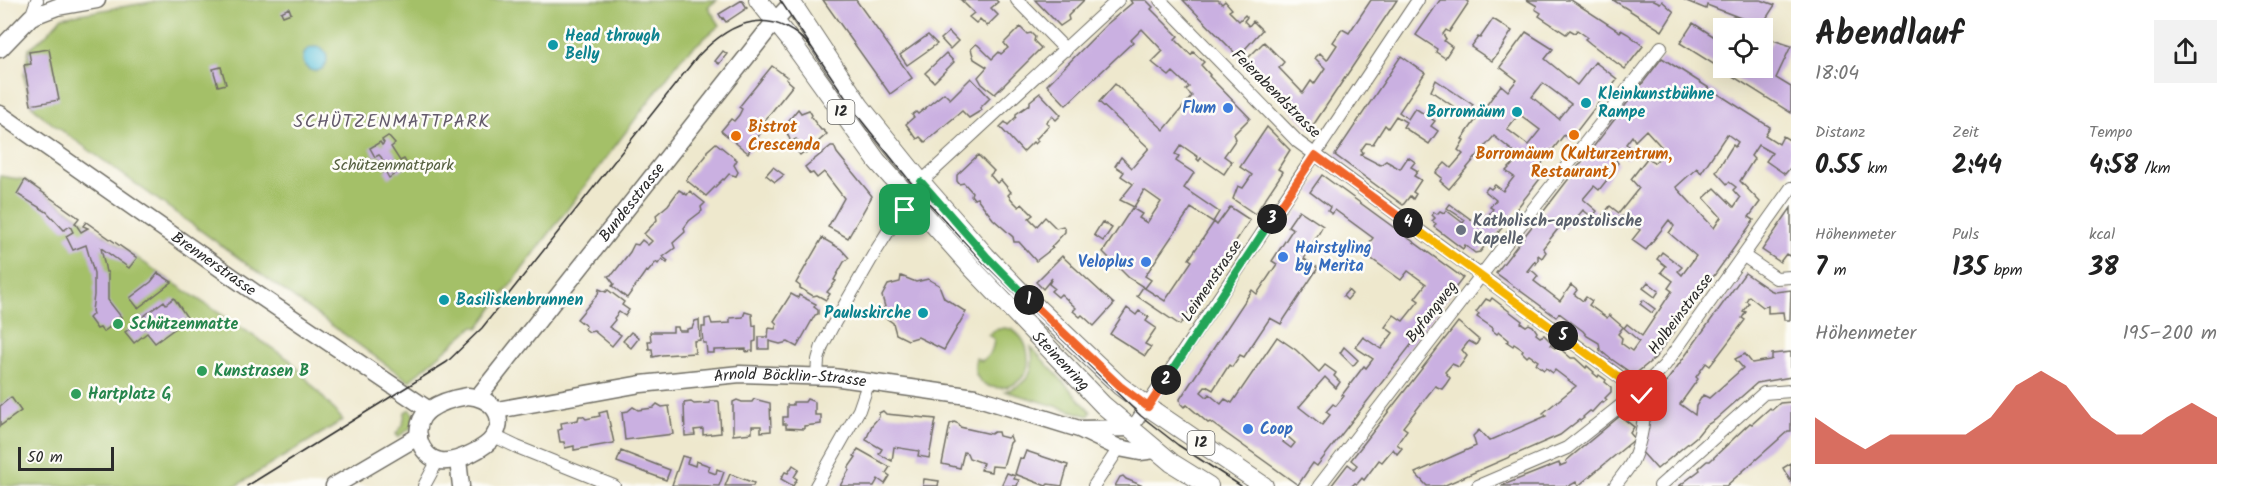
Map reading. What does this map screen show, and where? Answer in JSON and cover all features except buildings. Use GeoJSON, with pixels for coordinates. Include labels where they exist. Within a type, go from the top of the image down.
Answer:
{"type":"FeatureCollection","features":[{"type":"Feature","properties":{"kind":"main road","name":"12"},"geometry":{"type":"LineString","coordinates":[[758,0],[787,6]]}},
{"type":"Feature","properties":{"kind":"main road","name":"Steinenring"},"geometry":{"type":"LineString","coordinates":[[787,6],[860,106],[921,182],[986,256],[1026,297],[1120,386],[1264,486]]}},
{"type":"Feature","properties":{"kind":"main road","name":"Steinenring"},"geometry":{"type":"LineString","coordinates":[[787,6],[877,161],[912,201],[973,269],[1098,400],[1155,450],[1209,486]]}},
{"type":"Feature","properties":{"kind":"street"},"geometry":{"type":"LineString","coordinates":[[31,17],[36,0]]}},
{"type":"Feature","properties":{"kind":"street"},"geometry":{"type":"LineString","coordinates":[[0,49],[31,17],[57,7],[97,0]]}},
{"type":"Feature","properties":{"kind":"street"},"geometry":{"type":"LineString","coordinates":[[1017,0],[1066,50]]}},
{"type":"Feature","properties":{"kind":"street"},"geometry":{"type":"LineString","coordinates":[[817,376],[822,346],[832,327],[889,230],[912,201],[921,182],[1118,0]]}},
{"type":"Feature","properties":{"kind":"street","name":"Feierabendstrasse"},"geometry":{"type":"LineString","coordinates":[[1160,0],[1298,142],[1638,391]]}},
{"type":"Feature","properties":{"kind":"street","name":"Leimenstrasse"},"geometry":{"type":"LineString","coordinates":[[1132,428],[1418,0]]}},
{"type":"Feature","properties":{"kind":"street","name":"Bundesstrasse"},"geometry":{"type":"LineString","coordinates":[[478,397],[787,6]]}},
{"type":"Feature","properties":{"kind":"street","name":"Byfangweg"},"geometry":{"type":"LineString","coordinates":[[1319,486],[1661,47]]}},
{"type":"Feature","properties":{"kind":"street","name":"Brennerstrasse"},"geometry":{"type":"LineString","coordinates":[[0,114],[429,410]]}},
{"type":"Feature","properties":{"kind":"street","name":"Holbeinstrasse"},"geometry":{"type":"LineString","coordinates":[[1478,486],[1567,448],[1638,391],[1665,364],[1791,188]]}},
{"type":"Feature","properties":{"kind":"street"},"geometry":{"type":"LineString","coordinates":[[1744,256],[1776,278],[1791,277]]}},
{"type":"Feature","properties":{"kind":"street","name":"Arnold Böcklin-Strasse"},"geometry":{"type":"LineString","coordinates":[[497,410],[652,383],[740,374],[817,376],[975,397],[1079,429],[1119,448],[1140,452],[1155,450]]}},
{"type":"Feature","properties":{"kind":"street"},"geometry":{"type":"LineString","coordinates":[[816,486],[859,410],[868,381]]}},
{"type":"Feature","properties":{"kind":"street"},"geometry":{"type":"LineString","coordinates":[[1615,486],[1631,462],[1638,440],[1643,409],[1642,396],[1638,391]]}},
{"type":"Feature","properties":{"kind":"street"},"geometry":{"type":"LineString","coordinates":[[1660,486],[1764,393],[1791,391]]}},
{"type":"Feature","properties":{"kind":"street"},"geometry":{"type":"LineString","coordinates":[[478,397],[497,410],[498,418],[494,436],[482,447],[458,460],[449,462],[438,460],[424,451],[419,436],[421,421],[429,410],[458,398],[478,397]]}},
{"type":"Feature","properties":{"kind":"street","name":"Arnold Böcklin-Strasse"},"geometry":{"type":"LineString","coordinates":[[1079,429],[1132,428]]}},
{"type":"Feature","properties":{"kind":"street"},"geometry":{"type":"LineString","coordinates":[[334,486],[419,436]]}},
{"type":"Feature","properties":{"kind":"street"},"geometry":{"type":"LineString","coordinates":[[494,436],[614,486]]}},
{"type":"Feature","properties":{"kind":"street"},"geometry":{"type":"LineString","coordinates":[[1094,486],[1119,448]]}},
{"type":"Feature","properties":{"kind":"street"},"geometry":{"type":"LineString","coordinates":[[424,486],[438,460]]}},
{"type":"Feature","properties":{"kind":"street"},"geometry":{"type":"LineString","coordinates":[[458,460],[461,486]]}},
{"type":"Feature","properties":{"kind":"green space","name":"Schützenmattpark"},"geometry":{"type":"Polygon","coordinates":[[[163,0],[717,0],[708,7],[720,25],[683,56],[478,328],[474,326],[409,381],[46,119],[31,105],[24,76],[29,49],[62,17],[163,0]]]}},
{"type":"Feature","properties":{"kind":"green space","name":"Schützenmatte"},"geometry":{"type":"Polygon","coordinates":[[[0,176],[25,180],[290,360],[343,420],[236,486],[0,486],[0,176]]]}},
{"type":"Feature","properties":{"kind":"green space"},"geometry":{"type":"Polygon","coordinates":[[[1004,328],[1015,331],[1021,337],[1028,356],[1027,370],[1020,379],[1000,388],[980,381],[975,371],[976,358],[982,361],[992,349],[994,339],[988,335],[1004,328]]]}},
{"type":"Feature","properties":{"kind":"green space"},"geometry":{"type":"Polygon","coordinates":[[[1031,347],[1091,412],[1089,416],[1005,391],[1025,381],[1031,369],[1031,347]]]}},
{"type":"Feature","properties":{"kind":"green space"},"geometry":{"type":"Polygon","coordinates":[[[410,409],[414,416],[412,427],[398,437],[396,434],[403,425],[405,412],[410,409]]]}},
{"type":"Feature","properties":{"kind":"water"},"geometry":{"type":"Polygon","coordinates":[[[315,47],[320,48],[326,54],[326,64],[320,70],[315,71],[310,70],[304,64],[303,59],[304,54],[310,48],[315,47]]]}},
{"type":"Feature","properties":{"kind":"tram line"},"geometry":{"type":"LineString","coordinates":[[780,0],[857,115],[917,190],[983,262],[1141,416],[1178,445],[1241,486]]}},
{"type":"Feature","properties":{"kind":"tram line"},"geometry":{"type":"LineString","coordinates":[[247,486],[447,362],[482,328],[697,57],[711,44],[738,26],[752,22],[767,22],[796,34],[811,47]]}},
{"type":"Feature","properties":{"kind":"place","name":"Head through Belly"},"geometry":{"type":"Point","coordinates":[553,45]}},
{"type":"Feature","properties":{"kind":"place","name":"Kleinkunstbühne Rampe"},"geometry":{"type":"Point","coordinates":[1586,103]}},
{"type":"Feature","properties":{"kind":"place","name":"Flum"},"geometry":{"type":"Point","coordinates":[1228,108]}},
{"type":"Feature","properties":{"kind":"place","name":"Borromäum"},"geometry":{"type":"Point","coordinates":[1517,112]}},
{"type":"Feature","properties":{"kind":"place","name":"Borromäum (Kulturzentrum, Restaurant)"},"geometry":{"type":"Point","coordinates":[1574,135]}},
{"type":"Feature","properties":{"kind":"place","name":"Bistrot Crescenda"},"geometry":{"type":"Point","coordinates":[736,136]}},
{"type":"Feature","properties":{"kind":"place","name":"Katholisch-apostolische Kapelle"},"geometry":{"type":"Point","coordinates":[1461,230]}},
{"type":"Feature","properties":{"kind":"place","name":"Hairstyling by Merita"},"geometry":{"type":"Point","coordinates":[1283,257]}},
{"type":"Feature","properties":{"kind":"place","name":"Veloplus"},"geometry":{"type":"Point","coordinates":[1146,262]}},
{"type":"Feature","properties":{"kind":"place","name":"Basiliskenbrunnen"},"geometry":{"type":"Point","coordinates":[444,300]}},
{"type":"Feature","properties":{"kind":"place","name":"Pauluskirche"},"geometry":{"type":"Point","coordinates":[923,313]}},
{"type":"Feature","properties":{"kind":"place","name":"Schützenmatte"},"geometry":{"type":"Point","coordinates":[118,324]}},
{"type":"Feature","properties":{"kind":"place","name":"Kunstrasen B"},"geometry":{"type":"Point","coordinates":[202,371]}},
{"type":"Feature","properties":{"kind":"place","name":"Hartplatz G"},"geometry":{"type":"Point","coordinates":[76,394]}},
{"type":"Feature","properties":{"kind":"place","name":"Coop"},"geometry":{"type":"Point","coordinates":[1248,429]}},
{"type":"Feature","properties":{"kind":"district","name":"SCHÜTZENMATTPARK"},"geometry":{"type":"Point","coordinates":[392,122]}},
{"type":"Feature","properties":{"kind":"route"},"geometry":{"type":"LineString","coordinates":[[905,210],[921,182],[986,256],[1026,297],[1120,386],[1148,407],[1315,155],[1642,396]]}}]}
